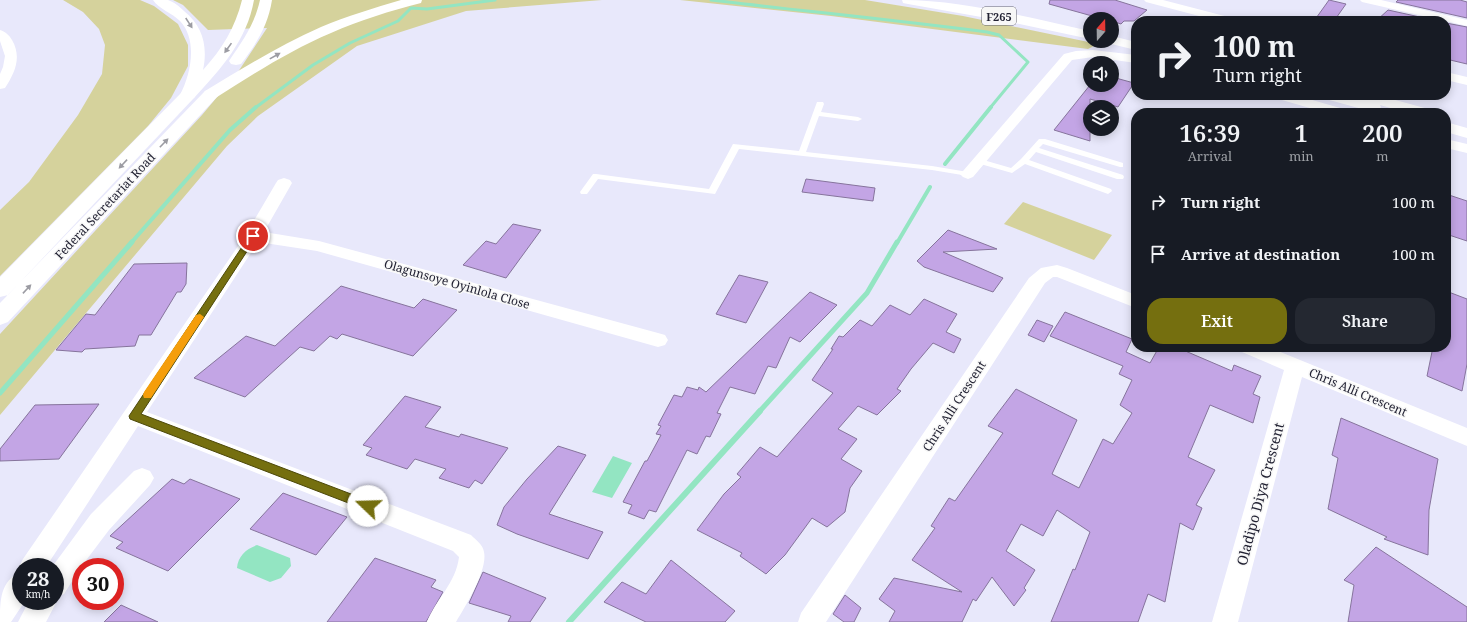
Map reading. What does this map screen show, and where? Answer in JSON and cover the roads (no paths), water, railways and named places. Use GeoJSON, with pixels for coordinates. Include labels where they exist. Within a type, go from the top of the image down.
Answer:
{"type":"FeatureCollection","features":[{"type":"Feature","properties":{"kind":"main road"},"geometry":{"type":"LineString","coordinates":[[159,0],[180,12],[188,20],[196,34],[200,77]]}},
{"type":"Feature","properties":{"kind":"main road"},"geometry":{"type":"LineString","coordinates":[[200,77],[218,62],[238,33],[244,20],[248,0]]}},
{"type":"Feature","properties":{"kind":"main road"},"geometry":{"type":"LineString","coordinates":[[211,94],[258,31],[263,20],[266,0]]}},
{"type":"Feature","properties":{"kind":"main road"},"geometry":{"type":"LineString","coordinates":[[211,94],[280,53],[327,30],[385,9],[416,0]]}},
{"type":"Feature","properties":{"kind":"main road","name":"F265"},"geometry":{"type":"LineString","coordinates":[[908,0],[1000,16],[1083,34]]}},
{"type":"Feature","properties":{"kind":"main road","name":"F265"},"geometry":{"type":"LineString","coordinates":[[946,0],[1083,27]]}},
{"type":"Feature","properties":{"kind":"main road"},"geometry":{"type":"LineString","coordinates":[[1119,34],[1131,37]]}},
{"type":"Feature","properties":{"kind":"main road"},"geometry":{"type":"LineString","coordinates":[[1119,42],[1131,45]]}},
{"type":"Feature","properties":{"kind":"main road","name":"Federal Secretariat Road"},"geometry":{"type":"LineString","coordinates":[[1,289],[188,95],[200,77]]}},
{"type":"Feature","properties":{"kind":"main road","name":"Federal Secretariat Road"},"geometry":{"type":"LineString","coordinates":[[0,318],[211,94]]}},
{"type":"Feature","properties":{"kind":"main road"},"geometry":{"type":"LineString","coordinates":[[1346,100],[1376,108]]}},
{"type":"Feature","properties":{"kind":"main road"},"geometry":{"type":"LineString","coordinates":[[1378,100],[1407,108]]}},
{"type":"Feature","properties":{"kind":"main road"},"geometry":{"type":"LineString","coordinates":[[1451,119],[1467,124]]}},
{"type":"Feature","properties":{"kind":"main road"},"geometry":{"type":"LineString","coordinates":[[1451,129],[1467,133]]}},
{"type":"Feature","properties":{"kind":"street"},"geometry":{"type":"LineString","coordinates":[[1150,0],[1174,3],[1216,16]]}},
{"type":"Feature","properties":{"kind":"street"},"geometry":{"type":"LineString","coordinates":[[1366,0],[1436,16]]}},
{"type":"Feature","properties":{"kind":"street"},"geometry":{"type":"LineString","coordinates":[[1451,19],[1467,23]]}},
{"type":"Feature","properties":{"kind":"street"},"geometry":{"type":"LineString","coordinates":[[0,34],[6,38],[11,51],[11,65],[0,85]]}},
{"type":"Feature","properties":{"kind":"street"},"geometry":{"type":"LineString","coordinates":[[968,174],[1068,57],[1086,54],[1131,58]]}},
{"type":"Feature","properties":{"kind":"street"},"geometry":{"type":"LineString","coordinates":[[1451,77],[1467,81]]}},
{"type":"Feature","properties":{"kind":"street"},"geometry":{"type":"LineString","coordinates":[[1297,100],[1325,108]]}},
{"type":"Feature","properties":{"kind":"street"},"geometry":{"type":"LineString","coordinates":[[1451,144],[1467,149]]}},
{"type":"Feature","properties":{"kind":"street"},"geometry":{"type":"LineString","coordinates":[[38,558],[253,236],[284,183]]}},
{"type":"Feature","properties":{"kind":"street","name":"Olagunsoye Oyinlola Close"},"geometry":{"type":"LineString","coordinates":[[253,236],[319,246],[658,340]]}},
{"type":"Feature","properties":{"kind":"street","name":"Chris Alli Crescent"},"geometry":{"type":"LineString","coordinates":[[811,622],[1035,282],[1051,270],[1056,270],[1131,300]]}},
{"type":"Feature","properties":{"kind":"street","name":"Chris Alli Crescent"},"geometry":{"type":"LineString","coordinates":[[1261,352],[1467,437]]}},
{"type":"Feature","properties":{"kind":"street","name":"Oladipo Diya Crescent"},"geometry":{"type":"LineString","coordinates":[[1225,622],[1295,366]]}},
{"type":"Feature","properties":{"kind":"street"},"geometry":{"type":"LineString","coordinates":[[134,416],[462,543],[472,553],[472,564],[459,591],[440,622]]}},
{"type":"Feature","properties":{"kind":"street"},"geometry":{"type":"LineString","coordinates":[[64,572],[100,522],[142,478]]}},
{"type":"Feature","properties":{"kind":"street"},"geometry":{"type":"LineString","coordinates":[[0,615],[12,597]]}},
{"type":"Feature","properties":{"kind":"street"},"geometry":{"type":"LineString","coordinates":[[31,622],[38,610]]}},
{"type":"Feature","properties":{"kind":"lane"},"geometry":{"type":"LineString","coordinates":[[802,153],[820,104]]}},
{"type":"Feature","properties":{"kind":"lane"},"geometry":{"type":"LineString","coordinates":[[817,114],[858,119]]}},
{"type":"Feature","properties":{"kind":"lane"},"geometry":{"type":"LineString","coordinates":[[980,161],[1012,171],[1024,161],[1042,141],[1120,165]]}},
{"type":"Feature","properties":{"kind":"lane"},"geometry":{"type":"LineString","coordinates":[[584,192],[596,176],[712,192],[736,146],[968,174]]}},
{"type":"Feature","properties":{"kind":"lane"},"geometry":{"type":"LineString","coordinates":[[1034,149],[1120,177]]}},
{"type":"Feature","properties":{"kind":"lane"},"geometry":{"type":"LineString","coordinates":[[1024,161],[1108,191]]}},
{"type":"Feature","properties":{"kind":"waterway"},"geometry":{"type":"LineString","coordinates":[[255,108],[313,65],[350,43],[398,21],[411,8],[427,9],[495,0]]}},
{"type":"Feature","properties":{"kind":"waterway"},"geometry":{"type":"LineString","coordinates":[[711,0],[987,32],[999,35],[1028,62],[990,108]]}},
{"type":"Feature","properties":{"kind":"waterway"},"geometry":{"type":"LineString","coordinates":[[131,243],[230,130],[256,107]]}},
{"type":"Feature","properties":{"kind":"waterway"},"geometry":{"type":"LineString","coordinates":[[945,164],[991,107]]}},
{"type":"Feature","properties":{"kind":"waterway"},"geometry":{"type":"LineString","coordinates":[[897,243],[930,187]]}},
{"type":"Feature","properties":{"kind":"waterway"},"geometry":{"type":"LineString","coordinates":[[0,393],[132,242]]}},
{"type":"Feature","properties":{"kind":"waterway"},"geometry":{"type":"LineString","coordinates":[[759,412],[867,293],[897,242]]}},
{"type":"Feature","properties":{"kind":"waterway"},"geometry":{"type":"LineString","coordinates":[[569,622],[760,411]]}}]}
